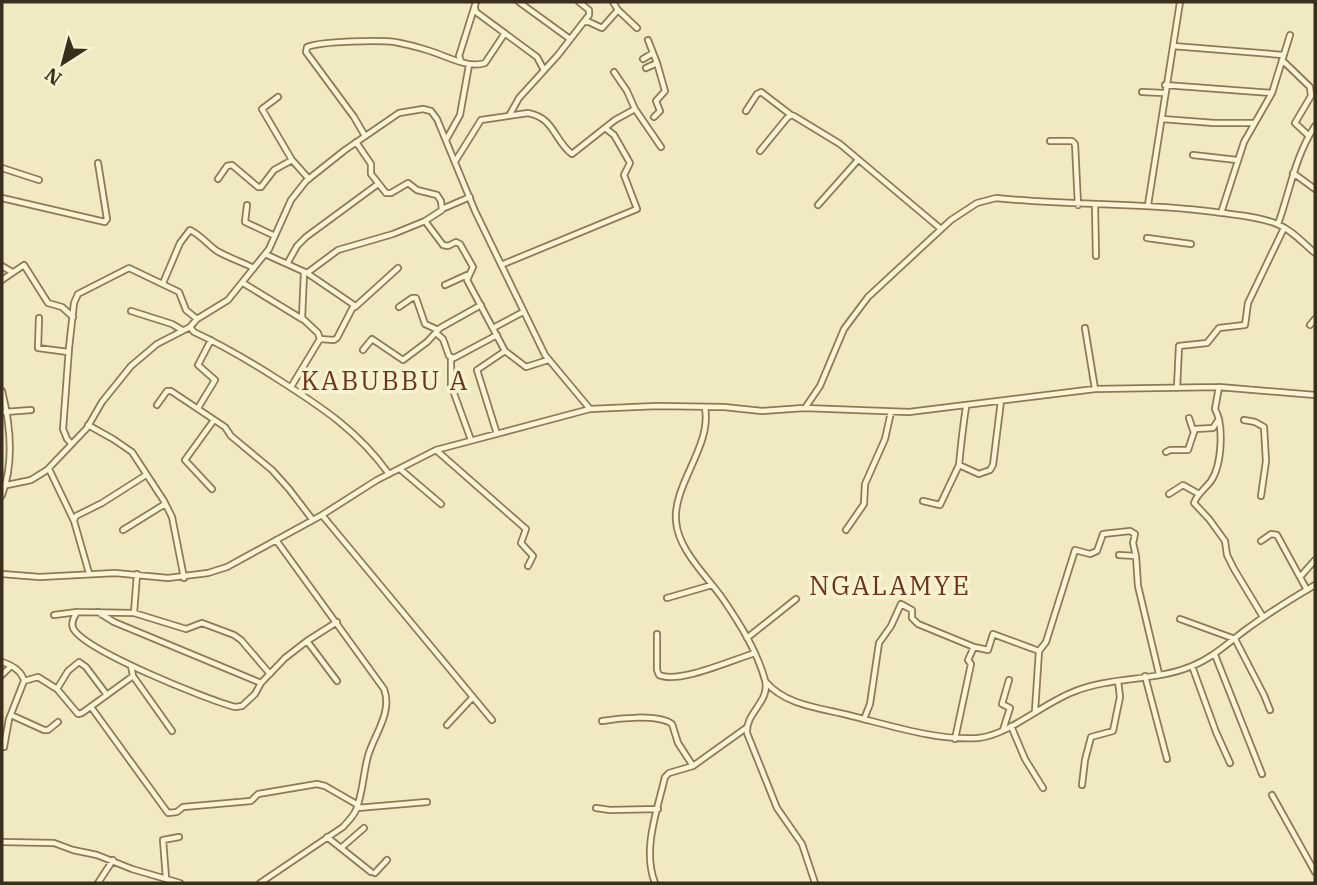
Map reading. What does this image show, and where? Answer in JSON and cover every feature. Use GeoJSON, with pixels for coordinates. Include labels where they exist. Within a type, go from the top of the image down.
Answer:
{"type":"FeatureCollection","features":[{"type":"Feature","properties":{"kind":"street"},"geometry":{"type":"LineString","coordinates":[[519,2],[527,4],[570,39]]}},
{"type":"Feature","properties":{"kind":"street"},"geometry":{"type":"LineString","coordinates":[[612,2],[637,28]]}},
{"type":"Feature","properties":{"kind":"street"},"geometry":{"type":"LineString","coordinates":[[1148,205],[1180,2]]}},
{"type":"Feature","properties":{"kind":"street"},"geometry":{"type":"LineString","coordinates":[[510,114],[519,98],[545,71],[584,22],[590,12],[582,3]]}},
{"type":"Feature","properties":{"kind":"street"},"geometry":{"type":"LineString","coordinates":[[475,5],[476,12],[537,57],[545,71]]}},
{"type":"Feature","properties":{"kind":"street"},"geometry":{"type":"LineString","coordinates":[[461,61],[459,56],[475,5]]}},
{"type":"Feature","properties":{"kind":"street"},"geometry":{"type":"LineString","coordinates":[[584,22],[602,28],[618,10]]}},
{"type":"Feature","properties":{"kind":"street"},"geometry":{"type":"LineString","coordinates":[[365,136],[308,55],[307,47],[322,43],[394,42],[469,65],[485,63],[505,33]]}},
{"type":"Feature","properties":{"kind":"street"},"geometry":{"type":"LineString","coordinates":[[1221,213],[1237,160],[1244,142],[1272,93],[1290,35]]}},
{"type":"Feature","properties":{"kind":"street"},"geometry":{"type":"LineString","coordinates":[[648,40],[665,91],[656,100],[660,111],[654,117]]}},
{"type":"Feature","properties":{"kind":"street"},"geometry":{"type":"LineString","coordinates":[[1173,46],[1282,57],[1310,86],[1311,96],[1295,123],[1309,136]]}},
{"type":"Feature","properties":{"kind":"street"},"geometry":{"type":"LineString","coordinates":[[643,59],[653,53]]}},
{"type":"Feature","properties":{"kind":"street"},"geometry":{"type":"LineString","coordinates":[[646,68],[657,63]]}},
{"type":"Feature","properties":{"kind":"street"},"geometry":{"type":"LineString","coordinates":[[446,140],[460,115],[469,65]]}},
{"type":"Feature","properties":{"kind":"street"},"geometry":{"type":"LineString","coordinates":[[614,72],[661,147]]}},
{"type":"Feature","properties":{"kind":"street"},"geometry":{"type":"LineString","coordinates":[[1165,85],[1272,93]]}},
{"type":"Feature","properties":{"kind":"street"},"geometry":{"type":"LineString","coordinates":[[746,111],[757,93],[761,92],[859,160],[941,229]]}},
{"type":"Feature","properties":{"kind":"street"},"geometry":{"type":"LineString","coordinates":[[1142,92],[1164,93]]}},
{"type":"Feature","properties":{"kind":"street"},"geometry":{"type":"LineString","coordinates":[[278,97],[262,109],[292,160],[309,178]]}},
{"type":"Feature","properties":{"kind":"street"},"geometry":{"type":"LineString","coordinates":[[7,485],[31,480],[49,469],[88,425],[102,402],[131,366],[157,344],[190,327],[197,319],[224,304],[265,254],[291,200],[309,178],[399,113],[422,109],[435,115],[501,265],[548,360],[590,409]]}},
{"type":"Feature","properties":{"kind":"street"},"geometry":{"type":"LineString","coordinates":[[455,161],[481,120],[528,113],[542,118],[555,130],[572,154],[604,128],[635,109]]}},
{"type":"Feature","properties":{"kind":"street"},"geometry":{"type":"LineString","coordinates":[[760,151],[791,114]]}},
{"type":"Feature","properties":{"kind":"street"},"geometry":{"type":"LineString","coordinates":[[1161,119],[1255,123]]}},
{"type":"Feature","properties":{"kind":"street"},"geometry":{"type":"LineString","coordinates":[[1278,224],[1293,173],[1315,126]]}},
{"type":"Feature","properties":{"kind":"street"},"geometry":{"type":"LineString","coordinates":[[501,265],[638,208],[624,176],[631,163],[614,135],[604,128]]}},
{"type":"Feature","properties":{"kind":"street"},"geometry":{"type":"LineString","coordinates":[[1050,141],[1072,141],[1075,144],[1077,205]]}},
{"type":"Feature","properties":{"kind":"street"},"geometry":{"type":"LineString","coordinates":[[356,142],[370,164],[369,171],[387,194],[408,183],[417,190],[438,195],[442,210]]}},
{"type":"Feature","properties":{"kind":"street"},"geometry":{"type":"LineString","coordinates":[[1193,155],[1237,160]]}},
{"type":"Feature","properties":{"kind":"street"},"geometry":{"type":"LineString","coordinates":[[218,179],[227,166],[232,165],[261,187],[274,170],[292,160]]}},
{"type":"Feature","properties":{"kind":"street"},"geometry":{"type":"LineString","coordinates":[[818,205],[859,160]]}},
{"type":"Feature","properties":{"kind":"street"},"geometry":{"type":"LineString","coordinates":[[2,198],[105,222],[107,219],[97,163]]}},
{"type":"Feature","properties":{"kind":"street"},"geometry":{"type":"LineString","coordinates":[[2,168],[39,180]]}},
{"type":"Feature","properties":{"kind":"street"},"geometry":{"type":"LineString","coordinates":[[1293,173],[1315,189]]}},
{"type":"Feature","properties":{"kind":"street"},"geometry":{"type":"LineString","coordinates":[[287,264],[297,246],[306,237],[378,184]]}},
{"type":"Feature","properties":{"kind":"street"},"geometry":{"type":"LineString","coordinates":[[303,320],[307,275],[338,250],[393,234],[425,221],[470,197]]}},
{"type":"Feature","properties":{"kind":"street"},"geometry":{"type":"LineString","coordinates":[[804,408],[817,392],[851,317],[868,297],[941,229],[962,212],[985,200],[996,198],[1077,205],[1148,205],[1261,219],[1278,224],[1315,252]]}},
{"type":"Feature","properties":{"kind":"street"},"geometry":{"type":"LineString","coordinates":[[247,205],[245,222],[275,236]]}},
{"type":"Feature","properties":{"kind":"street"},"geometry":{"type":"LineString","coordinates":[[1095,205],[1096,256]]}},
{"type":"Feature","properties":{"kind":"street"},"geometry":{"type":"LineString","coordinates":[[425,221],[443,245],[456,242],[460,244],[472,267],[467,280],[505,351],[526,367],[548,360]]}},
{"type":"Feature","properties":{"kind":"street"},"geometry":{"type":"LineString","coordinates":[[1177,388],[1179,346],[1207,343],[1219,328],[1245,325],[1248,303],[1284,228]]}},
{"type":"Feature","properties":{"kind":"street"},"geometry":{"type":"LineString","coordinates":[[163,283],[180,243],[190,230],[202,235],[210,246],[221,253],[254,268]]}},
{"type":"Feature","properties":{"kind":"street"},"geometry":{"type":"LineString","coordinates":[[1147,239],[1191,244]]}},
{"type":"Feature","properties":{"kind":"street"},"geometry":{"type":"LineString","coordinates":[[265,254],[307,275],[353,303],[355,307]]}},
{"type":"Feature","properties":{"kind":"street"},"geometry":{"type":"LineString","coordinates":[[2,265],[12,272]]}},
{"type":"Feature","properties":{"kind":"street"},"geometry":{"type":"LineString","coordinates":[[2,280],[21,265],[25,265],[48,303],[62,307],[73,317]]}},
{"type":"Feature","properties":{"kind":"street"},"geometry":{"type":"LineString","coordinates":[[243,283],[303,320],[321,337],[332,340],[337,338],[355,307],[398,268]]}},
{"type":"Feature","properties":{"kind":"street"},"geometry":{"type":"LineString","coordinates":[[72,444],[64,435],[64,429],[68,352],[78,294],[124,269],[135,269],[179,292],[186,310],[197,319]]}},
{"type":"Feature","properties":{"kind":"street"},"geometry":{"type":"LineString","coordinates":[[445,285],[468,274]]}},
{"type":"Feature","properties":{"kind":"street"},"geometry":{"type":"LineString","coordinates":[[400,307],[416,298],[425,324],[437,331],[443,339],[451,358],[451,381],[471,440]]}},
{"type":"Feature","properties":{"kind":"street"},"geometry":{"type":"LineString","coordinates":[[363,350],[372,339],[402,360],[437,331],[481,306]]}},
{"type":"Feature","properties":{"kind":"street"},"geometry":{"type":"LineString","coordinates":[[131,311],[168,322],[182,330]]}},
{"type":"Feature","properties":{"kind":"street"},"geometry":{"type":"LineString","coordinates":[[493,328],[523,312]]}},
{"type":"Feature","properties":{"kind":"street"},"geometry":{"type":"LineString","coordinates":[[38,318],[38,348],[68,352]]}},
{"type":"Feature","properties":{"kind":"street"},"geometry":{"type":"LineString","coordinates":[[1310,325],[1315,319]]}},
{"type":"Feature","properties":{"kind":"street"},"geometry":{"type":"LineString","coordinates":[[190,327],[192,331],[243,357],[338,419],[357,435],[390,474]]}},
{"type":"Feature","properties":{"kind":"street"},"geometry":{"type":"LineString","coordinates":[[1085,327],[1095,389]]}},
{"type":"Feature","properties":{"kind":"street"},"geometry":{"type":"LineString","coordinates":[[451,358],[497,335]]}},
{"type":"Feature","properties":{"kind":"street"},"geometry":{"type":"LineString","coordinates":[[291,387],[321,337]]}},
{"type":"Feature","properties":{"kind":"street"},"geometry":{"type":"LineString","coordinates":[[198,408],[215,380],[198,365],[211,340]]}},
{"type":"Feature","properties":{"kind":"street"},"geometry":{"type":"LineString","coordinates":[[497,433],[477,370],[505,351]]}},
{"type":"Feature","properties":{"kind":"street"},"geometry":{"type":"LineString","coordinates":[[1219,387],[1215,409],[1220,418],[1221,431],[1215,473],[1194,503],[1225,541],[1227,555],[1263,617]]}},
{"type":"Feature","properties":{"kind":"street"},"geometry":{"type":"LineString","coordinates":[[2,573],[40,577],[89,573],[184,578],[227,567],[436,450],[590,409],[649,406],[762,411],[804,408],[922,412],[1095,389],[1219,387],[1315,395]]}},
{"type":"Feature","properties":{"kind":"street"},"geometry":{"type":"LineString","coordinates":[[156,405],[169,390],[225,427],[231,436],[272,470],[312,519]]}},
{"type":"Feature","properties":{"kind":"street"},"geometry":{"type":"LineString","coordinates":[[2,391],[9,445],[7,485],[2,495]]}},
{"type":"Feature","properties":{"kind":"street"},"geometry":{"type":"LineString","coordinates":[[959,465],[979,474],[993,465],[1000,401]]}},
{"type":"Feature","properties":{"kind":"street"},"geometry":{"type":"LineString","coordinates":[[923,501],[940,505],[959,465],[961,430],[966,407]]}},
{"type":"Feature","properties":{"kind":"street"},"geometry":{"type":"LineString","coordinates":[[655,883],[649,862],[665,777],[668,773],[693,766],[747,728],[766,694],[766,682],[755,653],[681,541],[676,523],[682,490],[705,424],[705,408]]}},
{"type":"Feature","properties":{"kind":"street"},"geometry":{"type":"LineString","coordinates":[[5,412],[32,410]]}},
{"type":"Feature","properties":{"kind":"street"},"geometry":{"type":"LineString","coordinates":[[846,530],[864,504],[866,484],[885,439],[891,412]]}},
{"type":"Feature","properties":{"kind":"street"},"geometry":{"type":"LineString","coordinates":[[1166,452],[1188,450],[1194,430],[1189,418]]}},
{"type":"Feature","properties":{"kind":"street"},"geometry":{"type":"LineString","coordinates":[[1213,428],[1220,418]]}},
{"type":"Feature","properties":{"kind":"street"},"geometry":{"type":"LineString","coordinates":[[212,489],[185,460],[214,420]]}},
{"type":"Feature","properties":{"kind":"street"},"geometry":{"type":"LineString","coordinates":[[1244,420],[1264,427],[1266,461],[1261,496]]}},
{"type":"Feature","properties":{"kind":"street"},"geometry":{"type":"LineString","coordinates":[[88,425],[131,451],[165,504],[172,517],[184,578]]}},
{"type":"Feature","properties":{"kind":"street"},"geometry":{"type":"LineString","coordinates":[[1194,430],[1213,428],[1221,431]]}},
{"type":"Feature","properties":{"kind":"street"},"geometry":{"type":"LineString","coordinates":[[436,450],[526,529],[521,543],[534,559],[528,566]]}},
{"type":"Feature","properties":{"kind":"street"},"geometry":{"type":"LineString","coordinates":[[49,469],[74,518],[89,573]]}},
{"type":"Feature","properties":{"kind":"street"},"geometry":{"type":"LineString","coordinates":[[400,469],[441,504]]}},
{"type":"Feature","properties":{"kind":"street"},"geometry":{"type":"LineString","coordinates":[[74,518],[146,475]]}},
{"type":"Feature","properties":{"kind":"street"},"geometry":{"type":"LineString","coordinates":[[1169,494],[1183,485],[1199,494]]}},
{"type":"Feature","properties":{"kind":"street"},"geometry":{"type":"LineString","coordinates":[[123,530],[165,504]]}},
{"type":"Feature","properties":{"kind":"street"},"geometry":{"type":"LineString","coordinates":[[322,515],[492,720]]}},
{"type":"Feature","properties":{"kind":"street"},"geometry":{"type":"LineString","coordinates":[[1035,711],[1039,651],[1046,642],[1075,550],[1090,554],[1097,551],[1103,534],[1130,531],[1135,534],[1133,548],[1138,586],[1158,674]]}},
{"type":"Feature","properties":{"kind":"street"},"geometry":{"type":"LineString","coordinates":[[1261,541],[1271,534],[1277,535],[1307,590]]}},
{"type":"Feature","properties":{"kind":"street"},"geometry":{"type":"LineString","coordinates":[[260,883],[352,818],[368,756],[383,720],[386,694],[276,540]]}},
{"type":"Feature","properties":{"kind":"street"},"geometry":{"type":"LineString","coordinates":[[1119,555],[1136,556]]}},
{"type":"Feature","properties":{"kind":"street"},"geometry":{"type":"LineString","coordinates":[[1299,578],[1315,560]]}},
{"type":"Feature","properties":{"kind":"street"},"geometry":{"type":"LineString","coordinates":[[134,612],[138,574]]}},
{"type":"Feature","properties":{"kind":"street"},"geometry":{"type":"LineString","coordinates":[[766,682],[775,692],[787,699],[864,719],[955,738],[985,737],[1003,731],[1035,711],[1096,683],[1192,666],[1215,655],[1263,617],[1315,584]]}},
{"type":"Feature","properties":{"kind":"street"},"geometry":{"type":"LineString","coordinates":[[667,598],[712,585]]}},
{"type":"Feature","properties":{"kind":"street"},"geometry":{"type":"LineString","coordinates":[[747,638],[796,599]]}},
{"type":"Feature","properties":{"kind":"street"},"geometry":{"type":"LineString","coordinates":[[864,719],[870,704],[878,643],[891,626],[901,604],[912,610],[912,618],[918,624],[974,647],[988,650],[993,634],[1039,651]]}},
{"type":"Feature","properties":{"kind":"street"},"geometry":{"type":"LineString","coordinates":[[98,611],[114,622],[261,682]]}},
{"type":"Feature","properties":{"kind":"street"},"geometry":{"type":"LineString","coordinates":[[54,615],[98,611],[134,612],[186,628],[202,623],[234,635],[270,674]]}},
{"type":"Feature","properties":{"kind":"street"},"geometry":{"type":"LineString","coordinates":[[77,612],[72,624],[74,629],[97,648],[131,666],[235,707],[242,706],[256,694],[261,682],[285,658],[337,622]]}},
{"type":"Feature","properties":{"kind":"street"},"geometry":{"type":"LineString","coordinates":[[1180,619],[1235,639],[1269,710]]}},
{"type":"Feature","properties":{"kind":"street"},"geometry":{"type":"LineString","coordinates":[[657,634],[657,670],[664,677],[690,676],[755,653]]}},
{"type":"Feature","properties":{"kind":"street"},"geometry":{"type":"LineString","coordinates":[[307,641],[337,681]]}},
{"type":"Feature","properties":{"kind":"street"},"geometry":{"type":"LineString","coordinates":[[955,738],[971,664],[968,660],[974,647]]}},
{"type":"Feature","properties":{"kind":"street"},"geometry":{"type":"LineString","coordinates":[[1215,655],[1262,774]]}},
{"type":"Feature","properties":{"kind":"street"},"geometry":{"type":"LineString","coordinates":[[2,662],[21,674],[24,681],[11,715],[4,747]]}},
{"type":"Feature","properties":{"kind":"street"},"geometry":{"type":"LineString","coordinates":[[57,689],[68,671],[79,663],[86,667],[107,695]]}},
{"type":"Feature","properties":{"kind":"street"},"geometry":{"type":"LineString","coordinates":[[2,675],[11,666]]}},
{"type":"Feature","properties":{"kind":"street"},"geometry":{"type":"LineString","coordinates":[[131,666],[132,676],[172,731]]}},
{"type":"Feature","properties":{"kind":"street"},"geometry":{"type":"LineString","coordinates":[[1192,666],[1230,763]]}},
{"type":"Feature","properties":{"kind":"street"},"geometry":{"type":"LineString","coordinates":[[24,681],[38,677],[57,689],[78,714],[132,676]]}},
{"type":"Feature","properties":{"kind":"street"},"geometry":{"type":"LineString","coordinates":[[1145,676],[1167,759]]}},
{"type":"Feature","properties":{"kind":"street"},"geometry":{"type":"LineString","coordinates":[[1003,731],[1010,708],[1002,704],[1009,680]]}},
{"type":"Feature","properties":{"kind":"street"},"geometry":{"type":"LineString","coordinates":[[1082,785],[1091,737],[1113,731],[1120,697],[1118,681]]}},
{"type":"Feature","properties":{"kind":"street"},"geometry":{"type":"LineString","coordinates":[[766,694],[775,692]]}},
{"type":"Feature","properties":{"kind":"street"},"geometry":{"type":"LineString","coordinates":[[447,725],[472,698]]}},
{"type":"Feature","properties":{"kind":"street"},"geometry":{"type":"LineString","coordinates":[[91,707],[168,813],[177,812],[183,807],[251,801],[258,794],[317,784],[325,786],[357,806],[426,802]]}},
{"type":"Feature","properties":{"kind":"street"},"geometry":{"type":"LineString","coordinates":[[11,715],[44,730],[58,722]]}},
{"type":"Feature","properties":{"kind":"street"},"geometry":{"type":"LineString","coordinates":[[602,720],[667,720],[672,724],[678,743],[693,766]]}},
{"type":"Feature","properties":{"kind":"street"},"geometry":{"type":"LineString","coordinates":[[1011,726],[1025,759],[1043,788]]}},
{"type":"Feature","properties":{"kind":"street"},"geometry":{"type":"LineString","coordinates":[[747,728],[769,792],[802,844],[815,883]]}},
{"type":"Feature","properties":{"kind":"street"},"geometry":{"type":"LineString","coordinates":[[1272,795],[1315,872]]}},
{"type":"Feature","properties":{"kind":"street"},"geometry":{"type":"LineString","coordinates":[[596,808],[658,809]]}},
{"type":"Feature","properties":{"kind":"street"},"geometry":{"type":"LineString","coordinates":[[341,848],[364,828]]}},
{"type":"Feature","properties":{"kind":"street"},"geometry":{"type":"LineString","coordinates":[[166,878],[163,840],[179,837]]}},
{"type":"Feature","properties":{"kind":"street"},"geometry":{"type":"LineString","coordinates":[[327,837],[373,873],[387,860]]}},
{"type":"Feature","properties":{"kind":"street"},"geometry":{"type":"LineString","coordinates":[[2,842],[54,843],[180,883]]}},
{"type":"Feature","properties":{"kind":"street"},"geometry":{"type":"LineString","coordinates":[[97,883],[113,860]]}},
{"type":"Feature","properties":{"kind":"district","name":"KABUBBU A"},"geometry":{"type":"Point","coordinates":[385,380]}},
{"type":"Feature","properties":{"kind":"district","name":"NGALAMYE"},"geometry":{"type":"Point","coordinates":[890,585]}}]}
